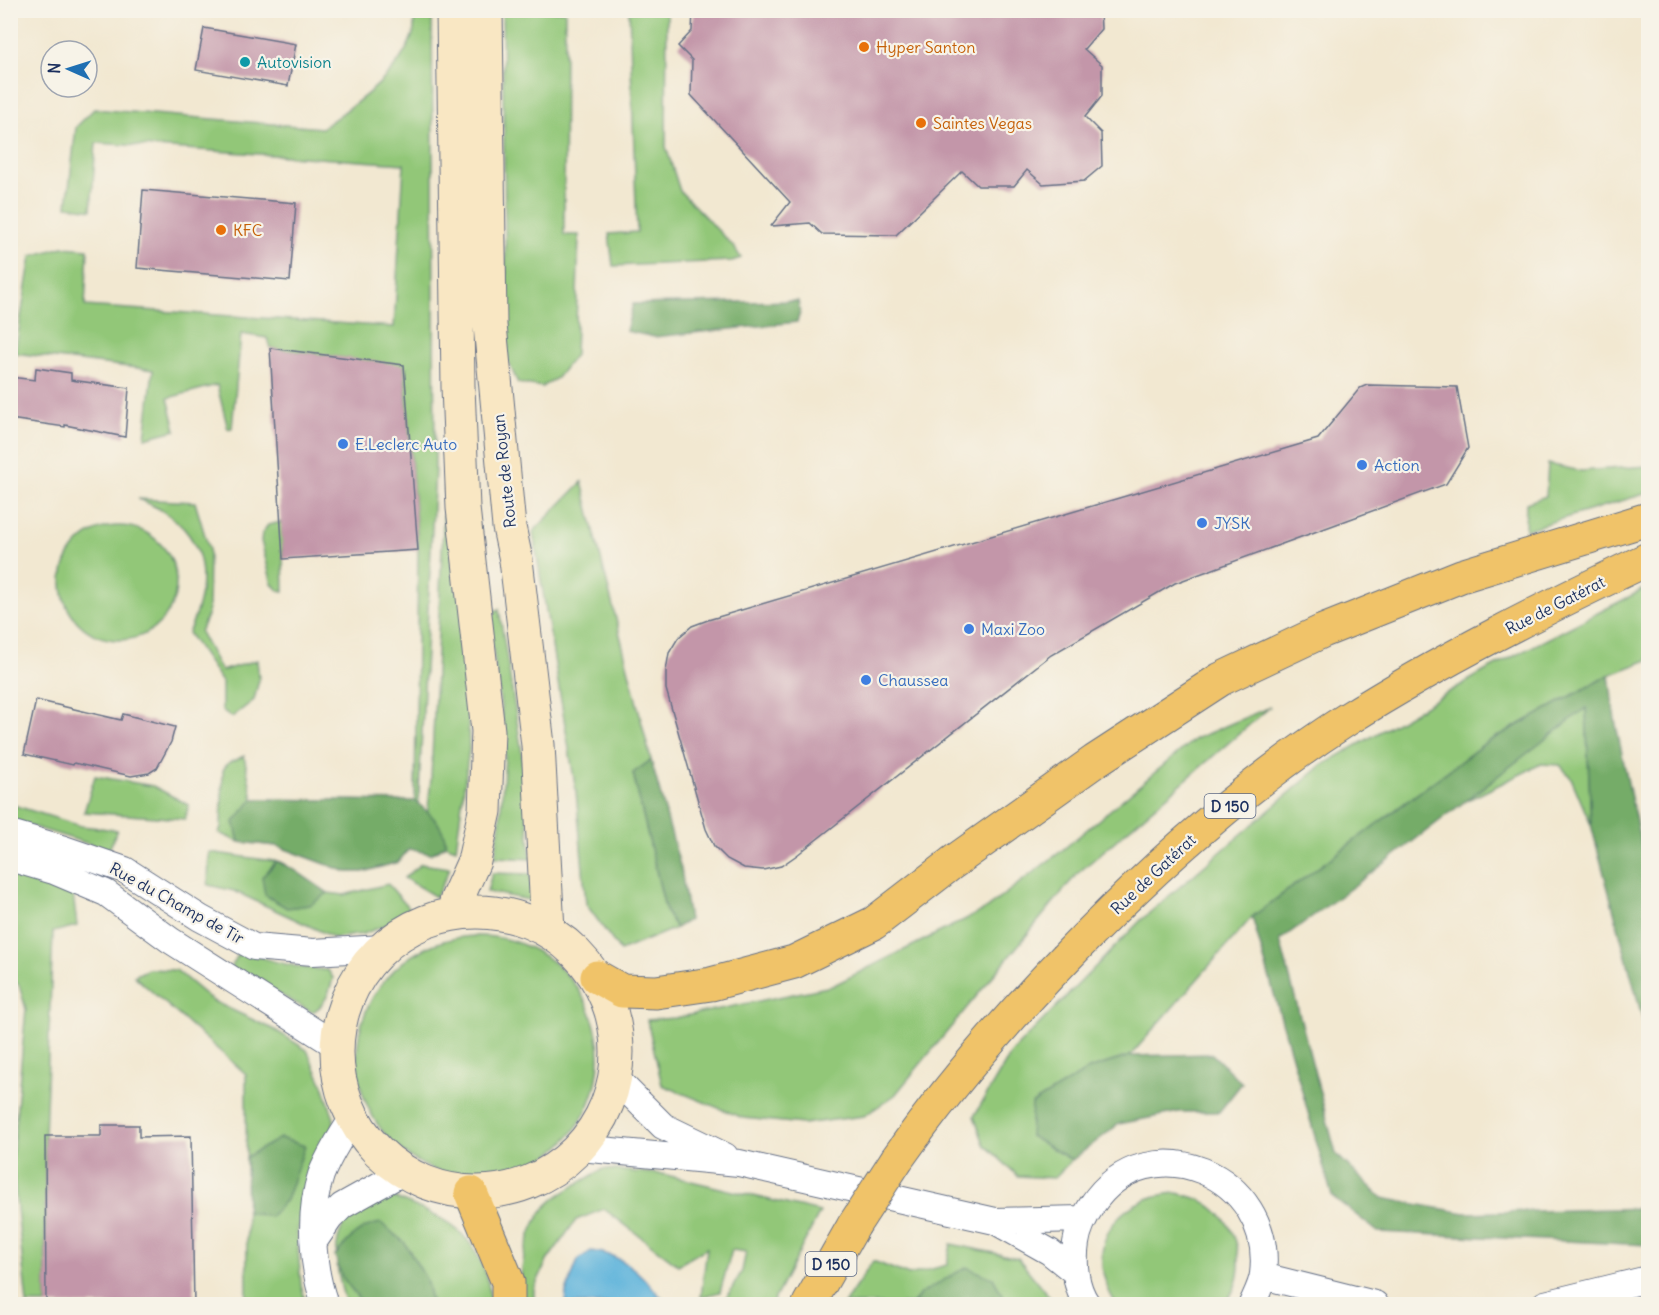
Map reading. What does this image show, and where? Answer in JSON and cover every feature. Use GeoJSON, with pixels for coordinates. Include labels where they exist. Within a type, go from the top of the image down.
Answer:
{"type":"FeatureCollection","features":[{"type":"Feature","properties":{"kind":"main road"},"geometry":{"type":"LineString","coordinates":[[453,10],[458,387],[463,508],[488,731],[485,811],[474,861],[453,913]]}},
{"type":"Feature","properties":{"kind":"main road","name":"Route de Royan"},"geometry":{"type":"LineString","coordinates":[[486,10],[490,325],[500,440],[538,745],[548,930]]}},
{"type":"Feature","properties":{"kind":"main road"},"geometry":{"type":"LineString","coordinates":[[456,189],[474,219],[478,431],[500,440]]}},
{"type":"Feature","properties":{"kind":"main road"},"geometry":{"type":"LineString","coordinates":[[597,977],[622,991],[656,992],[711,984],[794,962],[874,923],[952,863],[1086,768],[1221,679],[1323,631],[1461,576],[1648,519]]}},
{"type":"Feature","properties":{"kind":"main road","name":"Rue de Gatérat"},"geometry":{"type":"LineString","coordinates":[[809,1305],[854,1225],[931,1111],[994,1035],[1045,979],[1117,906],[1186,842],[1262,781],[1345,721],[1432,669],[1547,607],[1648,559]]}},
{"type":"Feature","properties":{"kind":"main road"},"geometry":{"type":"LineString","coordinates":[[453,913],[502,913],[548,930],[575,951],[597,977],[611,1009],[618,1044],[615,1079],[580,1148],[557,1168],[531,1183],[502,1191],[471,1193],[436,1187],[403,1172],[375,1148],[353,1118],[340,1083],[338,1046],[344,1010],[359,976],[383,948],[407,931],[434,918],[453,913]]}},
{"type":"Feature","properties":{"kind":"main road"},"geometry":{"type":"LineString","coordinates":[[471,1193],[508,1282],[508,1305]]}},
{"type":"Feature","properties":{"kind":"street","name":"Rue du Champ de Tir"},"geometry":{"type":"LineString","coordinates":[[10,833],[125,870],[200,918],[254,947],[313,952],[383,948]]}},
{"type":"Feature","properties":{"kind":"street","name":"Rue du Champ de Tir"},"geometry":{"type":"LineString","coordinates":[[10,858],[97,888],[170,940],[338,1046]]}},
{"type":"Feature","properties":{"kind":"street"},"geometry":{"type":"LineString","coordinates":[[615,1079],[663,1126],[739,1163]]}},
{"type":"Feature","properties":{"kind":"street"},"geometry":{"type":"LineString","coordinates":[[325,1305],[314,1265],[316,1194],[322,1174],[336,1145],[353,1118]]}},
{"type":"Feature","properties":{"kind":"street"},"geometry":{"type":"LineString","coordinates":[[580,1148],[739,1163],[995,1221],[1082,1219]]}},
{"type":"Feature","properties":{"kind":"street"},"geometry":{"type":"LineString","coordinates":[[1086,1305],[1075,1272],[1074,1254],[1082,1219],[1100,1194],[1124,1175],[1153,1165],[1183,1164],[1212,1173],[1236,1191],[1254,1216],[1263,1246],[1263,1276],[1252,1305]]}},
{"type":"Feature","properties":{"kind":"street"},"geometry":{"type":"LineString","coordinates":[[315,1240],[330,1218],[342,1206],[403,1172]]}},
{"type":"Feature","properties":{"kind":"street"},"geometry":{"type":"LineString","coordinates":[[995,1221],[1050,1252],[1075,1272]]}},
{"type":"Feature","properties":{"kind":"street"},"geometry":{"type":"LineString","coordinates":[[1263,1276],[1366,1304]]}},
{"type":"Feature","properties":{"kind":"street"},"geometry":{"type":"LineString","coordinates":[[1545,1305],[1648,1279]]}},
{"type":"Feature","properties":{"kind":"green space"},"geometry":{"type":"Polygon","coordinates":[[[413,11],[432,11],[435,468],[418,812],[409,849],[392,801],[415,801],[418,550],[404,366],[270,348],[267,338],[241,334],[232,428],[228,429],[217,385],[168,398],[176,430],[145,438],[153,370],[15,353],[31,256],[63,247],[88,249],[85,306],[394,327],[404,164],[96,143],[91,210],[67,206],[76,127],[94,109],[322,128],[387,76],[406,49],[413,34],[413,11]]]}},
{"type":"Feature","properties":{"kind":"green space"},"geometry":{"type":"Polygon","coordinates":[[[502,11],[565,11],[564,235],[579,235],[575,355],[557,378],[542,387],[518,383],[507,359],[502,11]]]}},
{"type":"Feature","properties":{"kind":"green space"},"geometry":{"type":"Polygon","coordinates":[[[629,11],[667,11],[666,147],[680,191],[734,247],[741,258],[732,261],[613,266],[609,234],[637,232],[629,11]]]}},
{"type":"Feature","properties":{"kind":"green space"},"geometry":{"type":"Polygon","coordinates":[[[798,301],[800,313],[797,322],[654,337],[626,331],[633,304],[798,301]]]}},
{"type":"Feature","properties":{"kind":"green space"},"geometry":{"type":"Polygon","coordinates":[[[1548,464],[1581,471],[1648,466],[1648,493],[1525,530],[1526,503],[1546,496],[1548,464]]]}},
{"type":"Feature","properties":{"kind":"green space"},"geometry":{"type":"Polygon","coordinates":[[[582,482],[651,760],[633,773],[666,912],[676,928],[620,951],[586,904],[576,791],[533,532],[582,482]]]}},
{"type":"Feature","properties":{"kind":"green space"},"geometry":{"type":"Polygon","coordinates":[[[445,486],[450,486],[465,624],[469,749],[456,849],[425,838],[431,778],[445,486]]]}},
{"type":"Feature","properties":{"kind":"green space"},"geometry":{"type":"Polygon","coordinates":[[[138,499],[195,502],[209,549],[208,613],[200,632],[221,671],[257,660],[259,680],[254,700],[232,717],[222,710],[222,682],[188,633],[197,611],[201,590],[202,570],[198,552],[190,536],[177,522],[160,509],[138,499]]]}},
{"type":"Feature","properties":{"kind":"green space"},"geometry":{"type":"Polygon","coordinates":[[[282,522],[284,591],[278,590],[272,584],[261,541],[262,533],[268,525],[282,522]]]}},
{"type":"Feature","properties":{"kind":"green space"},"geometry":{"type":"Polygon","coordinates":[[[119,526],[141,530],[159,543],[172,561],[176,583],[172,605],[159,623],[141,636],[119,640],[97,636],[79,623],[66,605],[62,583],[66,561],[79,543],[97,530],[119,526]]]}},
{"type":"Feature","properties":{"kind":"green space"},"geometry":{"type":"Polygon","coordinates":[[[1648,587],[1648,660],[1609,675],[1484,744],[1252,917],[1130,1056],[1089,1069],[1030,1136],[1072,1160],[1054,1178],[1018,1176],[984,1144],[974,1116],[1012,1052],[1141,920],[1321,766],[1485,671],[1648,587]]]}},
{"type":"Feature","properties":{"kind":"green space"},"geometry":{"type":"Polygon","coordinates":[[[499,609],[521,746],[531,859],[495,857],[506,744],[488,613],[499,609]]]}},
{"type":"Feature","properties":{"kind":"green space"},"geometry":{"type":"Polygon","coordinates":[[[1609,675],[1615,720],[1648,879],[1648,1039],[1591,825],[1586,708],[1377,869],[1280,940],[1336,1154],[1382,1198],[1465,1213],[1648,1208],[1648,1245],[1378,1232],[1332,1196],[1252,917],[1484,744],[1609,675]]]}},
{"type":"Feature","properties":{"kind":"green space"},"geometry":{"type":"Polygon","coordinates":[[[1270,707],[1077,874],[895,1095],[864,1116],[803,1124],[743,1118],[662,1085],[647,1020],[675,1018],[832,986],[984,910],[1060,852],[1195,739],[1270,707]]]}},
{"type":"Feature","properties":{"kind":"green space"},"geometry":{"type":"Polygon","coordinates":[[[1586,707],[1591,825],[1571,778],[1560,765],[1541,764],[1464,802],[1586,707]]]}},
{"type":"Feature","properties":{"kind":"green space"},"geometry":{"type":"Polygon","coordinates":[[[244,756],[253,799],[376,801],[398,862],[363,872],[347,872],[278,846],[239,842],[219,833],[223,770],[228,763],[244,756]]]}},
{"type":"Feature","properties":{"kind":"green space"},"geometry":{"type":"Polygon","coordinates":[[[651,760],[681,869],[689,920],[676,928],[666,912],[633,773],[651,760]]]}},
{"type":"Feature","properties":{"kind":"green space"},"geometry":{"type":"Polygon","coordinates":[[[95,776],[153,786],[189,805],[185,819],[84,812],[95,776]]]}},
{"type":"Feature","properties":{"kind":"green space"},"geometry":{"type":"Polygon","coordinates":[[[253,799],[415,801],[440,826],[446,845],[431,854],[409,849],[398,862],[363,872],[347,872],[277,846],[239,842],[234,822],[253,799]]]}},
{"type":"Feature","properties":{"kind":"green space"},"geometry":{"type":"Polygon","coordinates":[[[10,804],[81,826],[117,830],[109,850],[11,820],[10,804]]]}},
{"type":"Feature","properties":{"kind":"green space"},"geometry":{"type":"Polygon","coordinates":[[[209,852],[281,862],[328,893],[344,895],[388,884],[414,914],[363,934],[335,938],[234,891],[208,885],[209,852]]]}},
{"type":"Feature","properties":{"kind":"green space"},"geometry":{"type":"Polygon","coordinates":[[[277,861],[328,893],[310,905],[287,908],[265,895],[262,877],[277,861]]]}},
{"type":"Feature","properties":{"kind":"green space"},"geometry":{"type":"Polygon","coordinates":[[[421,864],[450,868],[436,897],[404,878],[421,864]]]}},
{"type":"Feature","properties":{"kind":"green space"},"geometry":{"type":"Polygon","coordinates":[[[11,873],[73,893],[77,926],[53,932],[45,1136],[46,1304],[27,1304],[12,1161],[26,1009],[19,985],[11,979],[11,873]]]}},
{"type":"Feature","properties":{"kind":"green space"},"geometry":{"type":"Polygon","coordinates":[[[492,873],[530,874],[535,901],[487,892],[492,873]]]}},
{"type":"Feature","properties":{"kind":"green space"},"geometry":{"type":"Polygon","coordinates":[[[466,936],[490,936],[513,941],[535,950],[564,971],[579,990],[590,1011],[597,1033],[599,1057],[597,1081],[590,1103],[579,1124],[564,1143],[535,1164],[513,1173],[490,1178],[466,1178],[443,1173],[421,1164],[401,1151],[384,1134],[371,1114],[362,1092],[357,1069],[357,1045],[362,1022],[371,1000],[384,980],[401,963],[421,950],[443,941],[466,936]]]}},
{"type":"Feature","properties":{"kind":"green space"},"geometry":{"type":"Polygon","coordinates":[[[240,951],[294,966],[328,970],[333,978],[326,998],[317,1010],[312,1012],[231,968],[240,951]]]}},
{"type":"Feature","properties":{"kind":"green space"},"geometry":{"type":"Polygon","coordinates":[[[148,969],[176,970],[213,1001],[275,1030],[307,1050],[323,1085],[334,1119],[333,1132],[309,1174],[297,1234],[301,1285],[306,1304],[247,1304],[246,1074],[134,976],[148,969]]]}},
{"type":"Feature","properties":{"kind":"green space"},"geometry":{"type":"Polygon","coordinates":[[[1212,1054],[1242,1083],[1219,1112],[1179,1112],[1119,1124],[1072,1160],[1030,1136],[1032,1104],[1089,1069],[1130,1056],[1212,1054]]]}},
{"type":"Feature","properties":{"kind":"green space"},"geometry":{"type":"Polygon","coordinates":[[[280,1138],[305,1146],[286,1200],[270,1217],[247,1212],[246,1157],[280,1138]]]}},
{"type":"Feature","properties":{"kind":"green space"},"geometry":{"type":"Polygon","coordinates":[[[603,1169],[662,1174],[820,1212],[772,1304],[723,1304],[742,1271],[746,1252],[732,1250],[720,1292],[701,1297],[707,1248],[678,1265],[604,1209],[576,1220],[547,1261],[534,1289],[534,1304],[519,1304],[523,1261],[537,1219],[555,1198],[603,1169]]]}},
{"type":"Feature","properties":{"kind":"green space"},"geometry":{"type":"Polygon","coordinates":[[[1177,1193],[1208,1204],[1230,1228],[1235,1240],[1239,1266],[1232,1292],[1225,1304],[1116,1304],[1106,1284],[1102,1264],[1103,1246],[1110,1229],[1121,1215],[1136,1204],[1155,1196],[1177,1193]]]}},
{"type":"Feature","properties":{"kind":"green space"},"geometry":{"type":"Polygon","coordinates":[[[392,1197],[443,1220],[464,1236],[473,1247],[485,1271],[490,1304],[346,1304],[338,1275],[337,1247],[340,1234],[355,1211],[369,1202],[392,1197]]]}},
{"type":"Feature","properties":{"kind":"green space"},"geometry":{"type":"Polygon","coordinates":[[[381,1223],[405,1243],[426,1279],[432,1304],[363,1304],[342,1277],[335,1256],[360,1230],[381,1223]]]}},
{"type":"Feature","properties":{"kind":"green space"},"geometry":{"type":"Polygon","coordinates":[[[951,1244],[1018,1258],[1055,1304],[1007,1304],[993,1278],[920,1294],[913,1304],[844,1304],[873,1261],[909,1275],[947,1265],[951,1244]]]}},
{"type":"Feature","properties":{"kind":"green space"},"geometry":{"type":"Polygon","coordinates":[[[966,1267],[993,1278],[1007,1304],[913,1304],[920,1294],[966,1267]]]}},
{"type":"Feature","properties":{"kind":"water"},"geometry":{"type":"Polygon","coordinates":[[[591,1251],[604,1253],[625,1262],[643,1277],[667,1304],[565,1304],[566,1292],[578,1260],[591,1251]]]}},
{"type":"Feature","properties":{"kind":"building","name":"Saintes Vegas"},"geometry":{"type":"Polygon","coordinates":[[[693,10],[1100,10],[1101,29],[1084,49],[1102,65],[1102,96],[1085,117],[1101,133],[1102,166],[1084,181],[1043,184],[1027,170],[1014,186],[978,186],[962,171],[896,235],[822,234],[810,223],[771,226],[790,202],[691,95],[692,60],[678,46],[692,31],[693,10]]]}},
{"type":"Feature","properties":{"kind":"building","name":"Autovision"},"geometry":{"type":"Polygon","coordinates":[[[204,28],[296,44],[288,86],[196,70],[204,28]]]}},
{"type":"Feature","properties":{"kind":"building"},"geometry":{"type":"Polygon","coordinates":[[[143,190],[296,203],[290,281],[137,268],[143,190]]]}},
{"type":"Feature","properties":{"kind":"building","name":"E.Leclerc Auto"},"geometry":{"type":"Polygon","coordinates":[[[270,348],[404,365],[418,550],[283,559],[270,348]]]}},
{"type":"Feature","properties":{"kind":"building"},"geometry":{"type":"Polygon","coordinates":[[[36,368],[71,373],[71,380],[129,388],[125,437],[65,425],[65,427],[10,419],[10,377],[35,380],[36,368]]]}},
{"type":"Feature","properties":{"kind":"building"},"geometry":{"type":"Polygon","coordinates":[[[1367,385],[1457,387],[1468,448],[1446,484],[1175,583],[1051,655],[781,866],[763,870],[744,868],[727,859],[714,846],[706,829],[666,689],[669,653],[678,638],[692,626],[1318,439],[1360,388],[1367,385]]]}},
{"type":"Feature","properties":{"kind":"building"},"geometry":{"type":"Polygon","coordinates":[[[36,700],[121,720],[123,714],[175,727],[171,742],[157,768],[149,773],[131,776],[74,763],[73,765],[24,754],[36,700]]]}},
{"type":"Feature","properties":{"kind":"building"},"geometry":{"type":"Polygon","coordinates":[[[101,1125],[139,1125],[139,1137],[191,1136],[194,1305],[46,1305],[45,1136],[101,1136],[101,1125]]]}},
{"type":"Feature","properties":{"kind":"place","name":"Hyper Santon"},"geometry":{"type":"Point","coordinates":[864,47]}},
{"type":"Feature","properties":{"kind":"place","name":"Autovision"},"geometry":{"type":"Point","coordinates":[245,62]}},
{"type":"Feature","properties":{"kind":"place","name":"Saintes Vegas"},"geometry":{"type":"Point","coordinates":[921,123]}},
{"type":"Feature","properties":{"kind":"place","name":"KFC"},"geometry":{"type":"Point","coordinates":[221,230]}},
{"type":"Feature","properties":{"kind":"place","name":"E.Leclerc Auto"},"geometry":{"type":"Point","coordinates":[343,444]}},
{"type":"Feature","properties":{"kind":"place","name":"Action"},"geometry":{"type":"Point","coordinates":[1362,465]}},
{"type":"Feature","properties":{"kind":"place","name":"JYSK"},"geometry":{"type":"Point","coordinates":[1202,523]}},
{"type":"Feature","properties":{"kind":"place","name":"Maxi Zoo"},"geometry":{"type":"Point","coordinates":[969,629]}},
{"type":"Feature","properties":{"kind":"place","name":"Chaussea"},"geometry":{"type":"Point","coordinates":[866,680]}}]}
